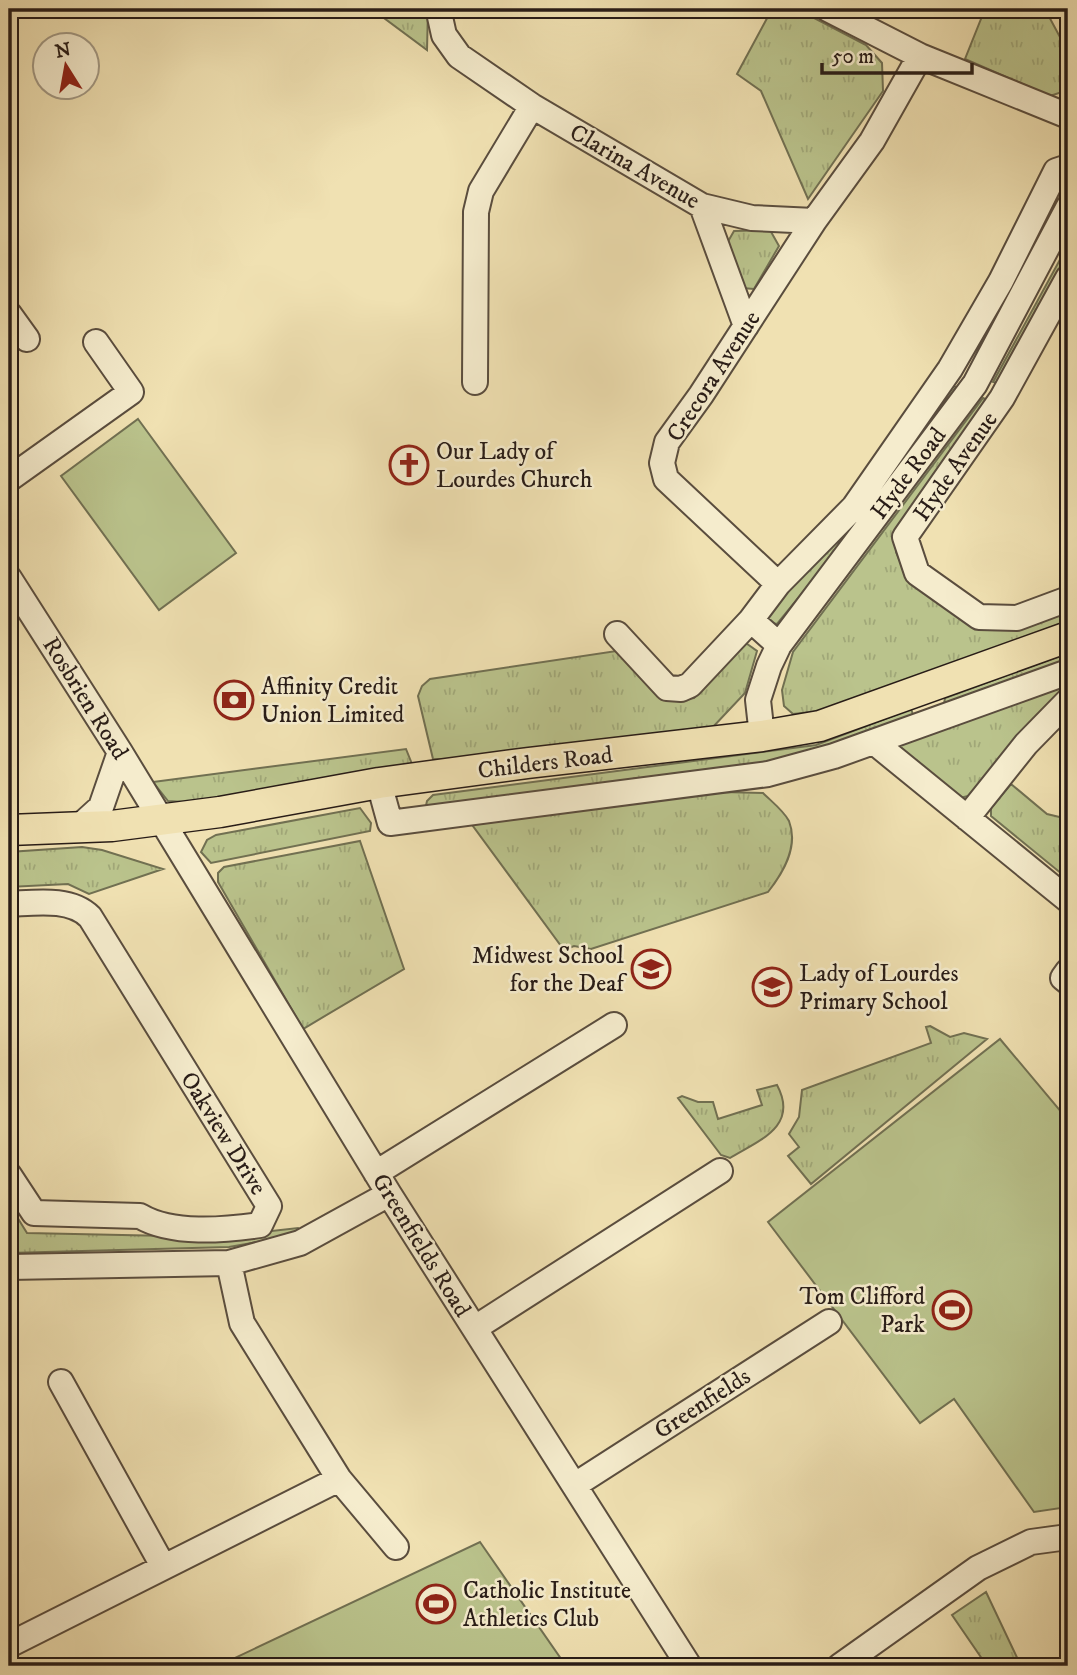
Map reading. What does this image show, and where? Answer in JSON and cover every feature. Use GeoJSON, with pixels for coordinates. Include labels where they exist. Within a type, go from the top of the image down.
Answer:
{"type":"FeatureCollection","features":[{"type":"Feature","properties":{"kind":"main road","name":"Childers Road"},"geometry":{"type":"LineString","coordinates":[[9,830],[161,820],[379,783],[762,736],[820,726],[1068,637]]}},
{"type":"Feature","properties":{"kind":"street","name":"Clarina Avenue"},"geometry":{"type":"LineString","coordinates":[[442,9],[440,17],[444,35],[459,56],[532,106],[702,206],[752,218],[814,221]]}},
{"type":"Feature","properties":{"kind":"street"},"geometry":{"type":"LineString","coordinates":[[828,9],[920,56],[1068,116]]}},
{"type":"Feature","properties":{"kind":"street"},"geometry":{"type":"LineString","coordinates":[[814,221],[872,141],[920,56]]}},
{"type":"Feature","properties":{"kind":"street"},"geometry":{"type":"LineString","coordinates":[[475,382],[476,212],[481,191],[532,106]]}},
{"type":"Feature","properties":{"kind":"street"},"geometry":{"type":"LineString","coordinates":[[617,634],[667,688],[681,689],[690,685],[751,620],[785,577],[854,507],[950,369],[1002,281],[1056,171],[1068,167]]}},
{"type":"Feature","properties":{"kind":"street"},"geometry":{"type":"LineString","coordinates":[[702,206],[746,326]]}},
{"type":"Feature","properties":{"kind":"street","name":"Hyde Road"},"geometry":{"type":"LineString","coordinates":[[762,736],[758,700],[779,645],[975,384],[1068,208]]}},
{"type":"Feature","properties":{"kind":"street","name":"Crecora Avenue"},"geometry":{"type":"LineString","coordinates":[[814,221],[701,395],[667,442],[662,463],[666,479],[785,577],[821,592]]}},
{"type":"Feature","properties":{"kind":"street","name":"Hyde Avenue"},"geometry":{"type":"LineString","coordinates":[[1068,278],[1002,398],[905,537],[917,573],[979,617],[1017,618],[1068,599]]}},
{"type":"Feature","properties":{"kind":"street"},"geometry":{"type":"LineString","coordinates":[[9,314],[27,339]]}},
{"type":"Feature","properties":{"kind":"street"},"geometry":{"type":"LineString","coordinates":[[9,479],[131,392],[96,342]]}},
{"type":"Feature","properties":{"kind":"street","name":"Hyde Avenue"},"geometry":{"type":"LineString","coordinates":[[950,369],[1002,398]]}},
{"type":"Feature","properties":{"kind":"street","name":"Rosbrien Road"},"geometry":{"type":"LineString","coordinates":[[9,578],[161,820]]}},
{"type":"Feature","properties":{"kind":"street"},"geometry":{"type":"LineString","coordinates":[[751,620],[779,645]]}},
{"type":"Feature","properties":{"kind":"street"},"geometry":{"type":"LineString","coordinates":[[379,783],[390,823],[768,774],[834,756],[1068,672]]}},
{"type":"Feature","properties":{"kind":"street"},"geometry":{"type":"LineString","coordinates":[[922,690],[934,720]]}},
{"type":"Feature","properties":{"kind":"street"},"geometry":{"type":"LineString","coordinates":[[967,818],[1026,744],[1068,701]]}},
{"type":"Feature","properties":{"kind":"street"},"geometry":{"type":"LineString","coordinates":[[874,742],[1068,900]]}},
{"type":"Feature","properties":{"kind":"street"},"geometry":{"type":"LineString","coordinates":[[79,827],[101,807],[120,752]]}},
{"type":"Feature","properties":{"kind":"street","name":"Greenfields Road"},"geometry":{"type":"LineString","coordinates":[[161,820],[382,1183],[689,1666]]}},
{"type":"Feature","properties":{"kind":"street","name":"Oakview Drive"},"geometry":{"type":"LineString","coordinates":[[9,904],[67,905],[82,909],[90,916],[269,1206],[260,1225],[219,1231],[153,1224],[140,1216],[34,1213],[9,1175]]}},
{"type":"Feature","properties":{"kind":"street"},"geometry":{"type":"LineString","coordinates":[[1068,971],[1063,978],[1068,982]]}},
{"type":"Feature","properties":{"kind":"street"},"geometry":{"type":"LineString","coordinates":[[9,1267],[229,1263],[300,1243],[382,1183],[614,1025]]}},
{"type":"Feature","properties":{"kind":"street"},"geometry":{"type":"LineString","coordinates":[[475,1328],[720,1171]]}},
{"type":"Feature","properties":{"kind":"street"},"geometry":{"type":"LineString","coordinates":[[229,1263],[242,1323],[340,1479],[396,1547]]}},
{"type":"Feature","properties":{"kind":"street","name":"Greenfields"},"geometry":{"type":"LineString","coordinates":[[575,1485],[830,1322]]}},
{"type":"Feature","properties":{"kind":"street"},"geometry":{"type":"LineString","coordinates":[[61,1382],[163,1566]]}},
{"type":"Feature","properties":{"kind":"street"},"geometry":{"type":"LineString","coordinates":[[9,1645],[340,1479]]}},
{"type":"Feature","properties":{"kind":"street"},"geometry":{"type":"LineString","coordinates":[[840,1666],[978,1568],[1031,1542],[1068,1537]]}},
{"type":"Feature","properties":{"kind":"green space"},"geometry":{"type":"Polygon","coordinates":[[[392,9],[428,9],[427,50],[384,18],[392,9]]]}},
{"type":"Feature","properties":{"kind":"green space"},"geometry":{"type":"Polygon","coordinates":[[[772,9],[797,9],[866,45],[882,63],[883,91],[808,199],[761,91],[737,74],[772,9]]]}},
{"type":"Feature","properties":{"kind":"green space"},"geometry":{"type":"Polygon","coordinates":[[[985,9],[1046,11],[1068,52],[1068,90],[1050,96],[965,59],[985,9]]]}},
{"type":"Feature","properties":{"kind":"green space"},"geometry":{"type":"Polygon","coordinates":[[[770,230],[779,246],[754,289],[742,288],[726,245],[734,231],[770,230]]]}},
{"type":"Feature","properties":{"kind":"green space"},"geometry":{"type":"Polygon","coordinates":[[[1068,245],[1068,265],[1003,385],[993,382],[1068,245]]]}},
{"type":"Feature","properties":{"kind":"green space"},"geometry":{"type":"Polygon","coordinates":[[[947,384],[956,387],[875,504],[777,624],[766,622],[768,614],[947,384]]]}},
{"type":"Feature","properties":{"kind":"green space"},"geometry":{"type":"Polygon","coordinates":[[[983,398],[989,401],[900,531],[896,552],[908,580],[979,627],[1068,610],[1068,621],[821,711],[793,714],[784,706],[782,690],[793,652],[983,398]]]}},
{"type":"Feature","properties":{"kind":"green space"},"geometry":{"type":"Polygon","coordinates":[[[138,419],[236,553],[159,610],[61,476],[138,419]]]}},
{"type":"Feature","properties":{"kind":"green space"},"geometry":{"type":"Polygon","coordinates":[[[743,641],[757,651],[745,693],[712,728],[476,761],[433,759],[418,696],[422,686],[430,679],[623,650],[670,701],[694,698],[743,641]]]}},
{"type":"Feature","properties":{"kind":"green space"},"geometry":{"type":"Polygon","coordinates":[[[1068,653],[1068,665],[944,704],[945,698],[1068,653]]]}},
{"type":"Feature","properties":{"kind":"green space"},"geometry":{"type":"Polygon","coordinates":[[[1068,684],[1068,688],[968,796],[960,798],[903,754],[899,744],[1068,684]]]}},
{"type":"Feature","properties":{"kind":"green space"},"geometry":{"type":"Polygon","coordinates":[[[911,709],[915,720],[774,765],[425,810],[427,801],[433,795],[816,745],[911,709]]]}},
{"type":"Feature","properties":{"kind":"green space"},"geometry":{"type":"Polygon","coordinates":[[[406,749],[414,769],[201,803],[168,801],[153,782],[406,749]]]}},
{"type":"Feature","properties":{"kind":"green space"},"geometry":{"type":"Polygon","coordinates":[[[1011,784],[1047,814],[1068,819],[1068,879],[991,816],[991,808],[1011,784]]]}},
{"type":"Feature","properties":{"kind":"green space"},"geometry":{"type":"Polygon","coordinates":[[[722,792],[763,793],[789,821],[792,831],[791,850],[784,868],[768,892],[591,949],[574,946],[564,950],[470,822],[722,792]]]}},
{"type":"Feature","properties":{"kind":"green space"},"geometry":{"type":"Polygon","coordinates":[[[360,808],[371,823],[370,831],[211,863],[201,852],[207,840],[216,835],[360,808]]]}},
{"type":"Feature","properties":{"kind":"green space"},"geometry":{"type":"Polygon","coordinates":[[[360,841],[404,969],[303,1029],[218,882],[218,873],[224,867],[360,841]]]}},
{"type":"Feature","properties":{"kind":"green space"},"geometry":{"type":"Polygon","coordinates":[[[82,847],[102,850],[163,869],[89,894],[68,884],[9,887],[9,852],[82,847]]]}},
{"type":"Feature","properties":{"kind":"green space"},"geometry":{"type":"Polygon","coordinates":[[[930,1026],[950,1037],[964,1033],[987,1039],[811,1184],[788,1156],[799,1147],[789,1134],[799,1117],[802,1090],[931,1043],[926,1027],[930,1026]]]}},
{"type":"Feature","properties":{"kind":"green space","name":"Tom Clifford Park"},"geometry":{"type":"Polygon","coordinates":[[[1000,1039],[1068,1120],[1068,1507],[1034,1512],[954,1399],[920,1423],[768,1222],[1000,1039]]]}},
{"type":"Feature","properties":{"kind":"green space"},"geometry":{"type":"Polygon","coordinates":[[[777,1085],[783,1099],[780,1121],[764,1138],[730,1158],[721,1155],[678,1098],[682,1096],[698,1102],[713,1102],[718,1119],[762,1105],[757,1090],[777,1085]]]}},
{"type":"Feature","properties":{"kind":"green space"},"geometry":{"type":"Polygon","coordinates":[[[9,1204],[27,1233],[217,1237],[298,1228],[302,1234],[229,1247],[9,1253],[9,1204]]]}},
{"type":"Feature","properties":{"kind":"green space","name":"Catholic Institute Athletics Club"},"geometry":{"type":"Polygon","coordinates":[[[480,1542],[566,1666],[218,1666],[480,1542]]]}},
{"type":"Feature","properties":{"kind":"green space"},"geometry":{"type":"Polygon","coordinates":[[[986,1592],[1021,1666],[987,1666],[952,1615],[986,1592]]]}},
{"type":"Feature","properties":{"kind":"place","name":"Our Lady of Lourdes Church"},"geometry":{"type":"Point","coordinates":[409,465]}},
{"type":"Feature","properties":{"kind":"place","name":"Affinity Credit Union Limited"},"geometry":{"type":"Point","coordinates":[234,700]}},
{"type":"Feature","properties":{"kind":"place","name":"Midwest School for the Deaf"},"geometry":{"type":"Point","coordinates":[651,969]}},
{"type":"Feature","properties":{"kind":"place","name":"Lady of Lourdes Primary School"},"geometry":{"type":"Point","coordinates":[772,987]}},
{"type":"Feature","properties":{"kind":"place","name":"Tom Clifford Park"},"geometry":{"type":"Point","coordinates":[952,1310]}},
{"type":"Feature","properties":{"kind":"place","name":"Catholic Institute Athletics Club"},"geometry":{"type":"Point","coordinates":[436,1604]}}]}
